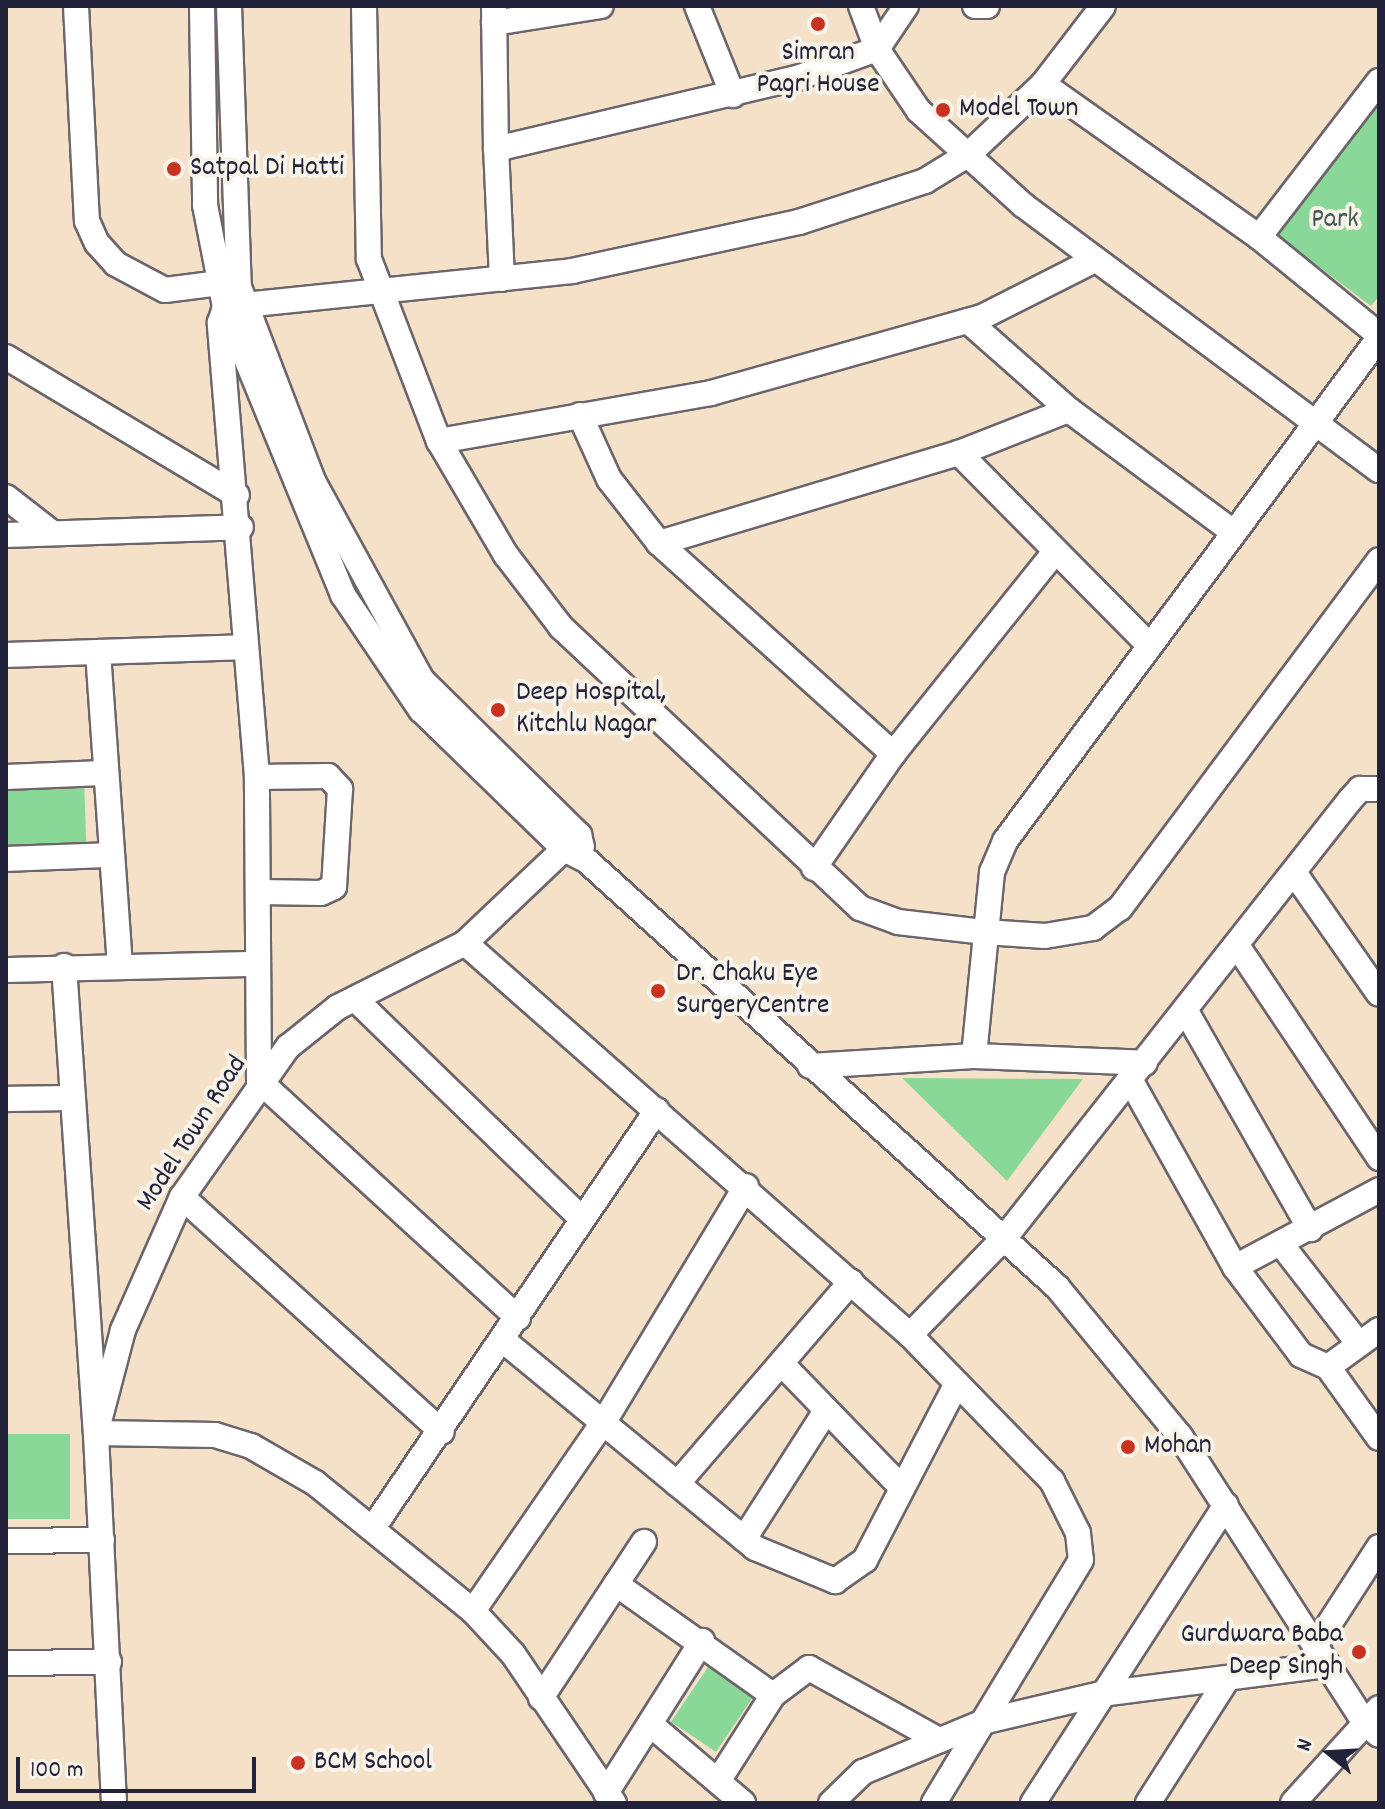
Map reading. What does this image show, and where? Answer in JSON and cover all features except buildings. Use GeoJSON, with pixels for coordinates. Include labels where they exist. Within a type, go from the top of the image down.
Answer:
{"type":"FeatureCollection","features":[{"type":"Feature","properties":{"kind":"street"},"geometry":{"type":"LineString","coordinates":[[76,6],[87,221],[97,243],[116,264],[165,290],[231,294],[377,293],[502,279],[799,222],[925,181],[969,154],[1043,84],[1103,6]]}},
{"type":"Feature","properties":{"kind":"street"},"geometry":{"type":"LineString","coordinates":[[202,6],[205,205],[231,294],[326,509],[422,680],[576,848],[810,1066],[1006,1236],[1122,1361],[1226,1505],[1321,1655],[1374,1722],[1293,1803]]}},
{"type":"Feature","properties":{"kind":"street"},"geometry":{"type":"LineString","coordinates":[[229,6],[231,294],[220,323],[241,527],[245,647],[257,777],[259,1081],[518,1318]]}},
{"type":"Feature","properties":{"kind":"street"},"geometry":{"type":"LineString","coordinates":[[364,6],[369,259],[377,293],[439,441],[506,555],[561,627],[814,868],[877,916],[985,932],[1069,934],[1093,928],[1120,908],[1379,560]]}},
{"type":"Feature","properties":{"kind":"street"},"geometry":{"type":"LineString","coordinates":[[502,279],[494,15],[601,6]]}},
{"type":"Feature","properties":{"kind":"street"},"geometry":{"type":"LineString","coordinates":[[697,6],[733,95]]}},
{"type":"Feature","properties":{"kind":"street"},"geometry":{"type":"LineString","coordinates":[[861,6],[877,49],[919,111],[1091,262],[1379,470]]}},
{"type":"Feature","properties":{"kind":"street"},"geometry":{"type":"LineString","coordinates":[[496,149],[733,95],[877,49],[906,6]]}},
{"type":"Feature","properties":{"kind":"street"},"geometry":{"type":"LineString","coordinates":[[975,6],[987,6]]}},
{"type":"Feature","properties":{"kind":"street"},"geometry":{"type":"LineString","coordinates":[[1259,237],[1379,81]]}},
{"type":"Feature","properties":{"kind":"street"},"geometry":{"type":"LineString","coordinates":[[974,1056],[992,872],[1012,828],[1379,336],[1259,237],[1043,84]]}},
{"type":"Feature","properties":{"kind":"street"},"geometry":{"type":"LineString","coordinates":[[439,441],[711,393],[968,321],[1091,262]]}},
{"type":"Feature","properties":{"kind":"street"},"geometry":{"type":"LineString","coordinates":[[968,321],[1069,410],[1232,531]]}},
{"type":"Feature","properties":{"kind":"street"},"geometry":{"type":"LineString","coordinates":[[6,357],[237,495]]}},
{"type":"Feature","properties":{"kind":"street"},"geometry":{"type":"LineString","coordinates":[[659,543],[959,453],[1069,410]]}},
{"type":"Feature","properties":{"kind":"street"},"geometry":{"type":"LineString","coordinates":[[580,415],[609,479],[659,543],[893,754]]}},
{"type":"Feature","properties":{"kind":"street"},"geometry":{"type":"LineString","coordinates":[[959,453],[1148,644]]}},
{"type":"Feature","properties":{"kind":"street"},"geometry":{"type":"LineString","coordinates":[[6,497],[51,532]]}},
{"type":"Feature","properties":{"kind":"street"},"geometry":{"type":"LineString","coordinates":[[6,535],[241,527]]}},
{"type":"Feature","properties":{"kind":"street"},"geometry":{"type":"LineString","coordinates":[[814,868],[893,754],[1055,552]]}},
{"type":"Feature","properties":{"kind":"street"},"geometry":{"type":"LineString","coordinates":[[6,655],[245,647]]}},
{"type":"Feature","properties":{"kind":"street"},"geometry":{"type":"LineString","coordinates":[[98,652],[108,855],[120,963]]}},
{"type":"Feature","properties":{"kind":"street"},"geometry":{"type":"LineString","coordinates":[[6,777],[103,773]]}},
{"type":"Feature","properties":{"kind":"street"},"geometry":{"type":"LineString","coordinates":[[257,777],[328,776],[340,789],[334,887],[321,893],[260,892]]}},
{"type":"Feature","properties":{"kind":"street"},"geometry":{"type":"LineString","coordinates":[[910,1335],[1006,1236],[1187,1013],[1360,789],[1379,789]]}},
{"type":"Feature","properties":{"kind":"street","name":"Model Town Road"},"geometry":{"type":"LineString","coordinates":[[114,1803],[96,1433],[123,1330],[182,1197],[259,1081],[299,1037],[355,999],[465,943],[576,848]]}},
{"type":"Feature","properties":{"kind":"street"},"geometry":{"type":"LineString","coordinates":[[6,859],[108,855]]}},
{"type":"Feature","properties":{"kind":"street"},"geometry":{"type":"LineString","coordinates":[[1295,874],[1375,981]]}},
{"type":"Feature","properties":{"kind":"street"},"geometry":{"type":"LineString","coordinates":[[465,943],[746,1186],[910,1335],[1052,1481],[1082,1548],[1073,1577],[934,1803]]}},
{"type":"Feature","properties":{"kind":"street"},"geometry":{"type":"LineString","coordinates":[[1238,947],[1379,1158]]}},
{"type":"Feature","properties":{"kind":"street"},"geometry":{"type":"LineString","coordinates":[[6,970],[120,963],[256,964]]}},
{"type":"Feature","properties":{"kind":"street"},"geometry":{"type":"LineString","coordinates":[[64,966],[96,1433],[215,1435],[251,1446],[373,1528],[473,1611],[541,1698],[610,1798],[650,1724],[702,1641]]}},
{"type":"Feature","properties":{"kind":"street"},"geometry":{"type":"LineString","coordinates":[[355,999],[581,1218]]}},
{"type":"Feature","properties":{"kind":"street"},"geometry":{"type":"LineString","coordinates":[[1187,1013],[1310,1229]]}},
{"type":"Feature","properties":{"kind":"street"},"geometry":{"type":"LineString","coordinates":[[810,1066],[974,1056],[1138,1072]]}},
{"type":"Feature","properties":{"kind":"street"},"geometry":{"type":"LineString","coordinates":[[1138,1072],[1235,1267],[1301,1355],[1328,1367],[1379,1438]]}},
{"type":"Feature","properties":{"kind":"street"},"geometry":{"type":"LineString","coordinates":[[6,1099],[73,1098]]}},
{"type":"Feature","properties":{"kind":"street"},"geometry":{"type":"LineString","coordinates":[[373,1528],[504,1341],[581,1218],[657,1110]]}},
{"type":"Feature","properties":{"kind":"street"},"geometry":{"type":"LineString","coordinates":[[473,1611],[605,1420],[746,1186]]}},
{"type":"Feature","properties":{"kind":"street"},"geometry":{"type":"LineString","coordinates":[[1235,1267],[1379,1190]]}},
{"type":"Feature","properties":{"kind":"street"},"geometry":{"type":"LineString","coordinates":[[182,1197],[442,1432]]}},
{"type":"Feature","properties":{"kind":"street"},"geometry":{"type":"LineString","coordinates":[[1281,1244],[1368,1337],[1328,1367]]}},
{"type":"Feature","properties":{"kind":"street"},"geometry":{"type":"LineString","coordinates":[[677,1484],[851,1282]]}},
{"type":"Feature","properties":{"kind":"street"},"geometry":{"type":"LineString","coordinates":[[504,1341],[605,1420],[744,1539],[827,1581],[848,1579],[957,1383]]}},
{"type":"Feature","properties":{"kind":"street"},"geometry":{"type":"LineString","coordinates":[[782,1364],[901,1487]]}},
{"type":"Feature","properties":{"kind":"street"},"geometry":{"type":"LineString","coordinates":[[744,1539],[826,1411]]}},
{"type":"Feature","properties":{"kind":"street"},"geometry":{"type":"LineString","coordinates":[[1033,1803],[1226,1505]]}},
{"type":"Feature","properties":{"kind":"street"},"geometry":{"type":"LineString","coordinates":[[6,1541],[102,1540]]}},
{"type":"Feature","properties":{"kind":"street"},"geometry":{"type":"LineString","coordinates":[[541,1698],[644,1542]]}},
{"type":"Feature","properties":{"kind":"street"},"geometry":{"type":"LineString","coordinates":[[831,1803],[863,1772],[986,1721],[1101,1694],[1228,1678],[1321,1655],[1379,1547]]}},
{"type":"Feature","properties":{"kind":"street"},"geometry":{"type":"LineString","coordinates":[[616,1584],[702,1641],[773,1695]]}},
{"type":"Feature","properties":{"kind":"street"},"geometry":{"type":"LineString","coordinates":[[6,1663],[109,1662]]}},
{"type":"Feature","properties":{"kind":"street"},"geometry":{"type":"LineString","coordinates":[[718,1781],[773,1695],[809,1668],[939,1740]]}},
{"type":"Feature","properties":{"kind":"street"},"geometry":{"type":"LineString","coordinates":[[1148,1803],[1228,1678]]}},
{"type":"Feature","properties":{"kind":"street"},"geometry":{"type":"LineString","coordinates":[[650,1724],[743,1803]]}},
{"type":"Feature","properties":{"kind":"green space","name":"Park"},"geometry":{"type":"Polygon","coordinates":[[[1379,85],[1379,296],[1371,306],[1273,232],[1379,85]]]}},
{"type":"Feature","properties":{"kind":"green space"},"geometry":{"type":"Polygon","coordinates":[[[84,780],[86,846],[8,849],[6,783],[84,780]]]}},
{"type":"Feature","properties":{"kind":"green space"},"geometry":{"type":"Polygon","coordinates":[[[902,1078],[1083,1079],[1007,1181],[902,1078]]]}},
{"type":"Feature","properties":{"kind":"green space"},"geometry":{"type":"Polygon","coordinates":[[[6,1434],[70,1434],[70,1519],[6,1519],[6,1434]]]}},
{"type":"Feature","properties":{"kind":"green space"},"geometry":{"type":"Polygon","coordinates":[[[708,1667],[753,1697],[716,1752],[671,1722],[708,1667]]]}},
{"type":"Feature","properties":{"kind":"place","name":"Simran Pagri House"},"geometry":{"type":"Point","coordinates":[818,24]}},
{"type":"Feature","properties":{"kind":"place","name":"Model Town"},"geometry":{"type":"Point","coordinates":[943,110]}},
{"type":"Feature","properties":{"kind":"place","name":"Satpal Di Hatti"},"geometry":{"type":"Point","coordinates":[174,169]}},
{"type":"Feature","properties":{"kind":"place","name":"Deep Hospital, Kitchlu Nagar"},"geometry":{"type":"Point","coordinates":[498,710]}},
{"type":"Feature","properties":{"kind":"place","name":"Dr. Chaku Eye SurgeryCentre"},"geometry":{"type":"Point","coordinates":[658,991]}},
{"type":"Feature","properties":{"kind":"place","name":"Mohan"},"geometry":{"type":"Point","coordinates":[1128,1447]}},
{"type":"Feature","properties":{"kind":"place","name":"Gurdwara Baba Deep Singh"},"geometry":{"type":"Point","coordinates":[1359,1652]}},
{"type":"Feature","properties":{"kind":"place","name":"BCM School"},"geometry":{"type":"Point","coordinates":[298,1763]}}]}
